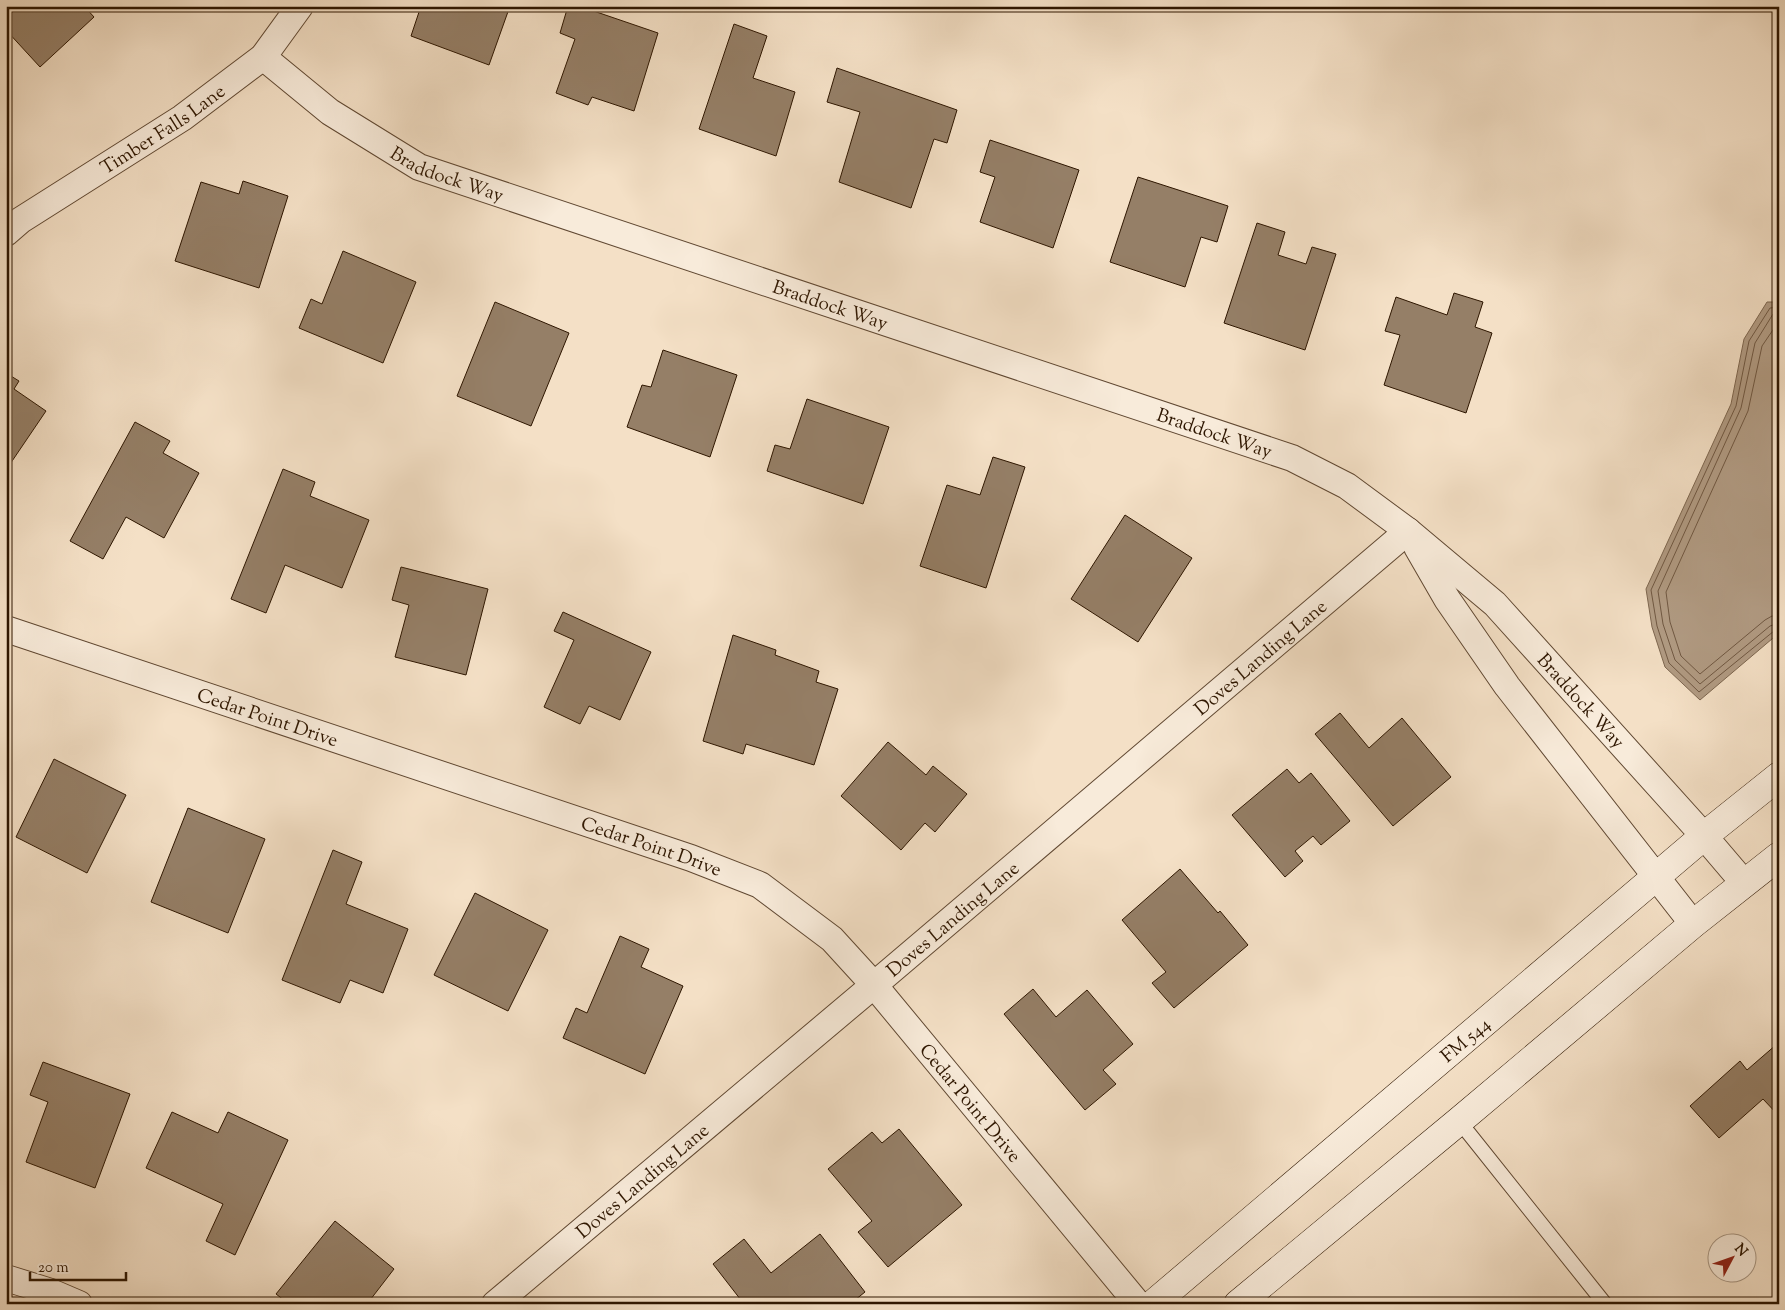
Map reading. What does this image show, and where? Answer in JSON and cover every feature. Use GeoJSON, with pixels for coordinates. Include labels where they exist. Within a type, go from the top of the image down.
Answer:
{"type":"FeatureCollection","features":[{"type":"Feature","properties":{"kind":"main road","name":"FM 544"},"geometry":{"type":"LineString","coordinates":[[1152,1304],[1704,836],[1779,776]]}},
{"type":"Feature","properties":{"kind":"main road"},"geometry":{"type":"LineString","coordinates":[[1238,1304],[1693,924],[1779,856]]}},
{"type":"Feature","properties":{"kind":"street","name":"Timber Falls Lane"},"geometry":{"type":"LineString","coordinates":[[6,233],[21,220],[182,118],[263,57],[300,6]]}},
{"type":"Feature","properties":{"kind":"street","name":"Braddock Way"},"geometry":{"type":"LineString","coordinates":[[263,57],[330,112],[419,167],[1292,458],[1348,486],[1408,531],[1495,604],[1744,883]]}},
{"type":"Feature","properties":{"kind":"street","name":"Braddock Way"},"geometry":{"type":"LineString","coordinates":[[1408,531],[1447,599],[1506,686],[1693,924]]}},
{"type":"Feature","properties":{"kind":"street","name":"Doves Landing Lane"},"geometry":{"type":"LineString","coordinates":[[495,1304],[1408,531]]}},
{"type":"Feature","properties":{"kind":"street","name":"Cedar Point Drive"},"geometry":{"type":"LineString","coordinates":[[6,629],[692,858],[760,886],[832,939],[874,985],[1138,1304]]}},
{"type":"Feature","properties":{"kind":"street"},"geometry":{"type":"LineString","coordinates":[[6,1278],[51,1292],[79,1304]]}},
{"type":"Feature","properties":{"kind":"lane"},"geometry":{"type":"LineString","coordinates":[[1459,1121],[1605,1304]]}},
{"type":"Feature","properties":{"kind":"water"},"geometry":{"type":"Polygon","coordinates":[[[1767,302],[1779,302],[1779,633],[1700,700],[1665,667],[1652,627],[1646,589],[1731,404],[1744,339],[1767,302]]]}},
{"type":"Feature","properties":{"kind":"building"},"geometry":{"type":"Polygon","coordinates":[[[6,6],[84,6],[94,17],[40,67],[6,30],[6,6]]]}},
{"type":"Feature","properties":{"kind":"building"},"geometry":{"type":"Polygon","coordinates":[[[421,6],[510,6],[489,65],[411,36],[421,6]]]}},
{"type":"Feature","properties":{"kind":"building"},"geometry":{"type":"Polygon","coordinates":[[[568,6],[579,6],[658,33],[634,111],[592,97],[588,105],[556,93],[575,39],[560,33],[568,6]]]}},
{"type":"Feature","properties":{"kind":"building"},"geometry":{"type":"Polygon","coordinates":[[[734,24],[767,36],[753,78],[795,92],[776,156],[699,129],[734,24]]]}},
{"type":"Feature","properties":{"kind":"building"},"geometry":{"type":"Polygon","coordinates":[[[837,68],[957,110],[947,143],[934,139],[911,208],[839,182],[860,112],[827,102],[837,68]]]}},
{"type":"Feature","properties":{"kind":"building"},"geometry":{"type":"Polygon","coordinates":[[[990,140],[1079,170],[1053,248],[980,222],[995,177],[980,172],[990,140]]]}},
{"type":"Feature","properties":{"kind":"building"},"geometry":{"type":"Polygon","coordinates":[[[1138,177],[1228,206],[1217,242],[1201,237],[1185,287],[1110,262],[1138,177]]]}},
{"type":"Feature","properties":{"kind":"building"},"geometry":{"type":"Polygon","coordinates":[[[243,181],[288,196],[259,288],[175,261],[201,182],[239,194],[243,181]]]}},
{"type":"Feature","properties":{"kind":"building"},"geometry":{"type":"Polygon","coordinates":[[[1257,223],[1285,232],[1278,255],[1306,264],[1312,247],[1336,254],[1305,350],[1224,323],[1257,223]]]}},
{"type":"Feature","properties":{"kind":"building"},"geometry":{"type":"Polygon","coordinates":[[[343,251],[416,282],[383,363],[299,328],[311,299],[322,304],[343,251]]]}},
{"type":"Feature","properties":{"kind":"building"},"geometry":{"type":"Polygon","coordinates":[[[1454,293],[1483,302],[1475,327],[1492,333],[1466,413],[1384,385],[1400,335],[1385,331],[1396,297],[1447,315],[1454,293]]]}},
{"type":"Feature","properties":{"kind":"building"},"geometry":{"type":"Polygon","coordinates":[[[495,302],[569,333],[531,426],[457,396],[495,302]]]}},
{"type":"Feature","properties":{"kind":"building"},"geometry":{"type":"Polygon","coordinates":[[[663,350],[737,375],[710,457],[627,427],[642,385],[651,387],[663,350]]]}},
{"type":"Feature","properties":{"kind":"building"},"geometry":{"type":"Polygon","coordinates":[[[6,373],[19,381],[14,389],[46,411],[6,470],[6,373]]]}},
{"type":"Feature","properties":{"kind":"building"},"geometry":{"type":"Polygon","coordinates":[[[807,399],[889,427],[863,504],[767,471],[775,445],[790,449],[807,399]]]}},
{"type":"Feature","properties":{"kind":"building"},"geometry":{"type":"Polygon","coordinates":[[[135,422],[170,441],[163,453],[199,473],[164,538],[126,517],[103,559],[70,541],[135,422]]]}},
{"type":"Feature","properties":{"kind":"building"},"geometry":{"type":"Polygon","coordinates":[[[993,457],[1025,467],[986,588],[920,566],[947,485],[980,495],[993,457]]]}},
{"type":"Feature","properties":{"kind":"building"},"geometry":{"type":"Polygon","coordinates":[[[283,469],[315,482],[310,496],[369,520],[342,588],[285,565],[266,613],[231,599],[283,469]]]}},
{"type":"Feature","properties":{"kind":"building"},"geometry":{"type":"Polygon","coordinates":[[[1125,515],[1192,558],[1138,642],[1071,599],[1125,515]]]}},
{"type":"Feature","properties":{"kind":"building"},"geometry":{"type":"Polygon","coordinates":[[[401,567],[488,589],[466,675],[395,657],[409,605],[392,600],[401,567]]]}},
{"type":"Feature","properties":{"kind":"building"},"geometry":{"type":"Polygon","coordinates":[[[563,612],[651,652],[620,720],[589,706],[580,724],[544,707],[574,640],[554,631],[563,612]]]}},
{"type":"Feature","properties":{"kind":"building"},"geometry":{"type":"Polygon","coordinates":[[[733,635],[776,650],[775,655],[819,671],[816,682],[838,689],[814,765],[746,744],[743,754],[703,741],[733,635]]]}},
{"type":"Feature","properties":{"kind":"building"},"geometry":{"type":"Polygon","coordinates":[[[1340,713],[1369,748],[1402,718],[1451,777],[1393,826],[1315,734],[1340,713]]]}},
{"type":"Feature","properties":{"kind":"building"},"geometry":{"type":"Polygon","coordinates":[[[888,742],[926,775],[933,766],[967,794],[935,832],[925,823],[901,850],[841,796],[888,742]]]}},
{"type":"Feature","properties":{"kind":"building"},"geometry":{"type":"Polygon","coordinates":[[[54,759],[126,795],[87,873],[16,837],[54,759]]]}},
{"type":"Feature","properties":{"kind":"building"},"geometry":{"type":"Polygon","coordinates":[[[1287,769],[1299,783],[1311,773],[1350,821],[1321,845],[1313,836],[1295,851],[1303,861],[1285,877],[1232,815],[1287,769]]]}},
{"type":"Feature","properties":{"kind":"building"},"geometry":{"type":"Polygon","coordinates":[[[188,808],[265,839],[228,933],[151,902],[188,808]]]}},
{"type":"Feature","properties":{"kind":"building"},"geometry":{"type":"Polygon","coordinates":[[[333,850],[362,862],[346,904],[408,929],[383,993],[350,980],[340,1003],[282,980],[333,850]]]}},
{"type":"Feature","properties":{"kind":"building"},"geometry":{"type":"Polygon","coordinates":[[[1180,869],[1218,913],[1220,911],[1248,945],[1174,1008],[1152,983],[1166,972],[1122,920],[1180,869]]]}},
{"type":"Feature","properties":{"kind":"building"},"geometry":{"type":"Polygon","coordinates":[[[475,893],[548,930],[508,1011],[434,975],[475,893]]]}},
{"type":"Feature","properties":{"kind":"building"},"geometry":{"type":"Polygon","coordinates":[[[620,936],[649,949],[641,967],[683,986],[645,1074],[563,1038],[576,1008],[587,1013],[620,936]]]}},
{"type":"Feature","properties":{"kind":"building"},"geometry":{"type":"Polygon","coordinates":[[[1033,989],[1056,1017],[1087,990],[1133,1044],[1103,1070],[1116,1084],[1085,1110],[1004,1014],[1033,989]]]}},
{"type":"Feature","properties":{"kind":"building"},"geometry":{"type":"Polygon","coordinates":[[[1777,1044],[1779,1046],[1779,1116],[1763,1099],[1719,1138],[1690,1106],[1740,1061],[1747,1070],[1777,1044]]]}},
{"type":"Feature","properties":{"kind":"building"},"geometry":{"type":"Polygon","coordinates":[[[43,1062],[130,1094],[95,1188],[26,1162],[48,1102],[30,1095],[43,1062]]]}},
{"type":"Feature","properties":{"kind":"building"},"geometry":{"type":"Polygon","coordinates":[[[172,1112],[218,1133],[228,1112],[288,1140],[235,1255],[206,1241],[223,1204],[146,1168],[172,1112]]]}},
{"type":"Feature","properties":{"kind":"building"},"geometry":{"type":"Polygon","coordinates":[[[899,1129],[962,1205],[888,1267],[858,1232],[872,1221],[828,1169],[872,1132],[882,1143],[899,1129]]]}},
{"type":"Feature","properties":{"kind":"building"},"geometry":{"type":"Polygon","coordinates":[[[335,1221],[394,1269],[367,1304],[289,1304],[276,1294],[335,1221]]]}},
{"type":"Feature","properties":{"kind":"building"},"geometry":{"type":"Polygon","coordinates":[[[820,1234],[865,1292],[850,1304],[744,1304],[713,1264],[744,1239],[771,1273],[820,1234]]]}}]}
